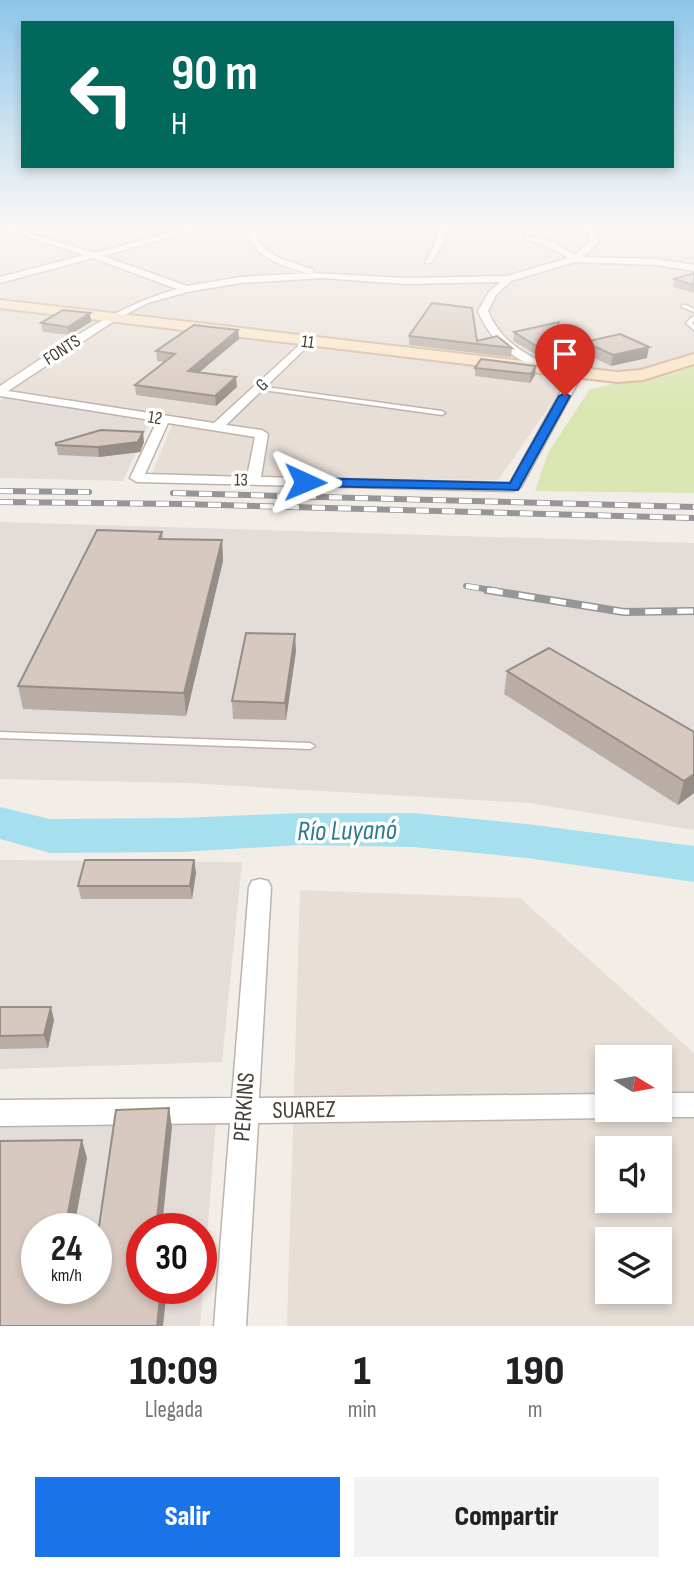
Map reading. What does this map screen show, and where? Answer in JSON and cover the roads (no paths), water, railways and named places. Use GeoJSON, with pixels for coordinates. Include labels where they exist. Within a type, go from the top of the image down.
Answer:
{"type":"FeatureCollection","features":[{"type":"Feature","properties":{"kind":"street"},"geometry":{"type":"LineString","coordinates":[[177,286],[186,289]]}},
{"type":"Feature","properties":{"kind":"street","name":"FONTS"},"geometry":{"type":"LineString","coordinates":[[0,392],[113,317],[145,301],[205,286]]}},
{"type":"Feature","properties":{"kind":"street"},"geometry":{"type":"LineString","coordinates":[[501,286],[492,294],[483,311],[488,327],[506,347],[549,369]]}},
{"type":"Feature","properties":{"kind":"street","name":"11"},"geometry":{"type":"LineString","coordinates":[[0,304],[617,377],[643,375],[694,359]]}},
{"type":"Feature","properties":{"kind":"street","name":"G"},"geometry":{"type":"LineString","coordinates":[[217,427],[307,341]]}},
{"type":"Feature","properties":{"kind":"street","name":"13"},"geometry":{"type":"LineString","coordinates":[[164,419],[137,478],[514,487],[577,373]]}},
{"type":"Feature","properties":{"kind":"street","name":"12"},"geometry":{"type":"LineString","coordinates":[[0,392],[262,434],[253,481]]}},
{"type":"Feature","properties":{"kind":"street","name":"PERKINS"},"geometry":{"type":"LineString","coordinates":[[230,1326],[260,887]]}},
{"type":"Feature","properties":{"kind":"street"},"geometry":{"type":"LineString","coordinates":[[672,1105],[694,1105]]}},
{"type":"Feature","properties":{"kind":"street","name":"SUAREZ"},"geometry":{"type":"LineString","coordinates":[[0,1113],[595,1106]]}},
{"type":"Feature","properties":{"kind":"lane"},"geometry":{"type":"LineString","coordinates":[[684,306],[694,311]]}},
{"type":"Feature","properties":{"kind":"lane"},"geometry":{"type":"LineString","coordinates":[[694,318],[689,323],[694,328]]}},
{"type":"Feature","properties":{"kind":"lane"},"geometry":{"type":"LineString","coordinates":[[258,388],[442,413]]}},
{"type":"Feature","properties":{"kind":"lane"},"geometry":{"type":"LineString","coordinates":[[0,735],[310,746]]}},
{"type":"Feature","properties":{"kind":"waterway","name":"Río Luyanó"},"geometry":{"type":"LineString","coordinates":[[0,823],[50,836],[181,835],[300,829],[413,830],[527,841],[694,864]]}},
{"type":"Feature","properties":{"kind":"railway"},"geometry":{"type":"LineString","coordinates":[[0,491],[89,492]]}},
{"type":"Feature","properties":{"kind":"railway"},"geometry":{"type":"LineString","coordinates":[[173,493],[694,507]]}},
{"type":"Feature","properties":{"kind":"railway"},"geometry":{"type":"LineString","coordinates":[[0,502],[182,504],[694,518]]}},
{"type":"Feature","properties":{"kind":"railway"},"geometry":{"type":"LineString","coordinates":[[466,586],[498,591]]}},
{"type":"Feature","properties":{"kind":"railway"},"geometry":{"type":"LineString","coordinates":[[487,590],[624,612],[694,611]]}}]}
